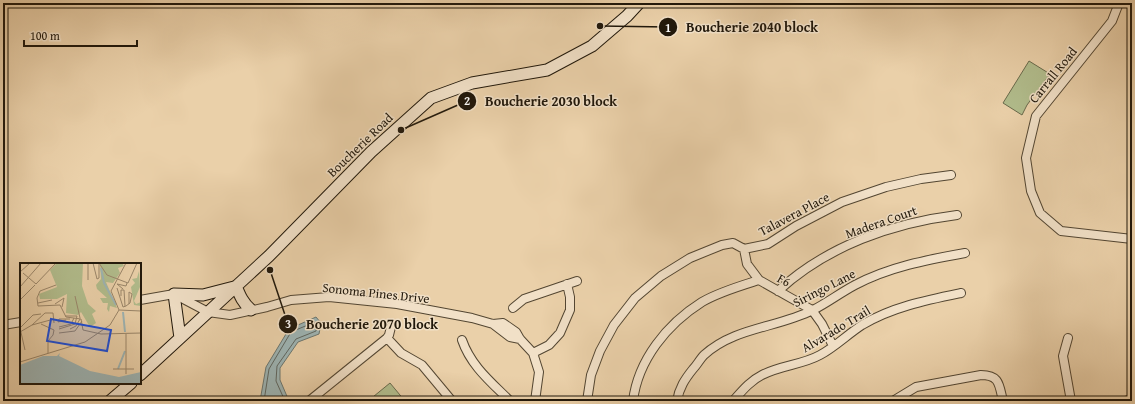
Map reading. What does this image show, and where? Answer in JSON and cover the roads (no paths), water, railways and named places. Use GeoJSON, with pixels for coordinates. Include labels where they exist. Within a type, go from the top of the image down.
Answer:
{"type":"FeatureCollection","features":[{"type":"Feature","properties":{"kind":"main road","name":"Boucherie Road"},"geometry":{"type":"LineString","coordinates":[[141,374],[269,256],[370,152],[431,98],[472,83],[547,70],[592,46],[627,16],[639,3]]}},
{"type":"Feature","properties":{"kind":"main road"},"geometry":{"type":"LineString","coordinates":[[180,338],[174,294],[203,295],[236,286],[245,304],[251,310]]}},
{"type":"Feature","properties":{"kind":"main road"},"geometry":{"type":"LineString","coordinates":[[110,401],[130,384]]}},
{"type":"Feature","properties":{"kind":"street","name":"Carrall Road"},"geometry":{"type":"LineString","coordinates":[[1119,3],[1112,21],[1036,116],[1026,158],[1031,191],[1040,213],[1061,231],[1132,239]]}},
{"type":"Feature","properties":{"kind":"street","name":"Talavera Place"},"geometry":{"type":"LineString","coordinates":[[744,250],[768,244],[796,226],[842,202],[886,187],[921,179],[951,175]]}},
{"type":"Feature","properties":{"kind":"street","name":"Madera Court"},"geometry":{"type":"LineString","coordinates":[[778,291],[792,278],[811,265],[853,242],[888,229],[928,219],[957,215]]}},
{"type":"Feature","properties":{"kind":"street"},"geometry":{"type":"LineString","coordinates":[[587,401],[591,375],[600,351],[614,325],[635,298],[661,276],[690,258],[722,245],[733,243],[744,250]]}},
{"type":"Feature","properties":{"kind":"street","name":"F6"},"geometry":{"type":"LineString","coordinates":[[744,250],[747,264],[759,280],[812,310],[822,324],[833,346]]}},
{"type":"Feature","properties":{"kind":"street","name":"Siringo Lane"},"geometry":{"type":"LineString","coordinates":[[677,401],[678,391],[686,378],[704,356],[720,343],[745,331],[783,321],[812,310],[855,285],[890,270],[920,261],[964,253]]}},
{"type":"Feature","properties":{"kind":"street"},"geometry":{"type":"LineString","coordinates":[[633,401],[634,388],[643,363],[660,339],[681,317],[703,302],[736,287],[759,280]]}},
{"type":"Feature","properties":{"kind":"street"},"geometry":{"type":"LineString","coordinates":[[513,308],[524,299],[577,281]]}},
{"type":"Feature","properties":{"kind":"street"},"geometry":{"type":"LineString","coordinates":[[533,353],[549,345],[560,333],[570,310],[570,297],[567,284]]}},
{"type":"Feature","properties":{"kind":"street","name":"Alvarado Trail"},"geometry":{"type":"LineString","coordinates":[[733,401],[745,386],[762,375],[807,361],[821,354],[863,324],[893,310],[919,302],[961,293]]}},
{"type":"Feature","properties":{"kind":"street"},"geometry":{"type":"LineString","coordinates":[[141,300],[174,294],[208,312]]}},
{"type":"Feature","properties":{"kind":"street","name":"Sonoma Pines Drive"},"geometry":{"type":"LineString","coordinates":[[208,312],[230,315],[267,308],[291,300],[329,297],[397,304],[472,318],[493,324],[503,323],[516,332],[520,339],[533,353],[539,372],[535,401]]}},
{"type":"Feature","properties":{"kind":"street"},"geometry":{"type":"LineString","coordinates":[[3,325],[20,322]]}},
{"type":"Feature","properties":{"kind":"street"},"geometry":{"type":"LineString","coordinates":[[310,401],[387,338],[391,327]]}},
{"type":"Feature","properties":{"kind":"street"},"geometry":{"type":"LineString","coordinates":[[387,338],[401,353],[422,365],[452,401]]}},
{"type":"Feature","properties":{"kind":"street"},"geometry":{"type":"LineString","coordinates":[[1068,338],[1063,356],[1071,401]]}},
{"type":"Feature","properties":{"kind":"street"},"geometry":{"type":"LineString","coordinates":[[462,340],[465,350],[475,366],[510,401]]}},
{"type":"Feature","properties":{"kind":"street"},"geometry":{"type":"LineString","coordinates":[[893,401],[916,387],[981,375],[990,375],[995,378],[999,383],[1002,401]]}},
{"type":"Feature","properties":{"kind":"street"},"geometry":{"type":"LineString","coordinates":[[1125,401],[1132,399]]}},
{"type":"Feature","properties":{"kind":"water"},"geometry":{"type":"Polygon","coordinates":[[[316,317],[321,323],[319,334],[298,342],[280,368],[280,380],[289,401],[260,401],[266,367],[289,329],[316,317]]]}},
{"type":"Feature","properties":{"kind":"place","name":"Boucherie 2040 block"},"geometry":{"type":"Point","coordinates":[600,26]}},
{"type":"Feature","properties":{"kind":"place","name":"Boucherie 2030 block"},"geometry":{"type":"Point","coordinates":[401,130]}},
{"type":"Feature","properties":{"kind":"place","name":"Boucherie 2070 block"},"geometry":{"type":"Point","coordinates":[270,270]}}]}
